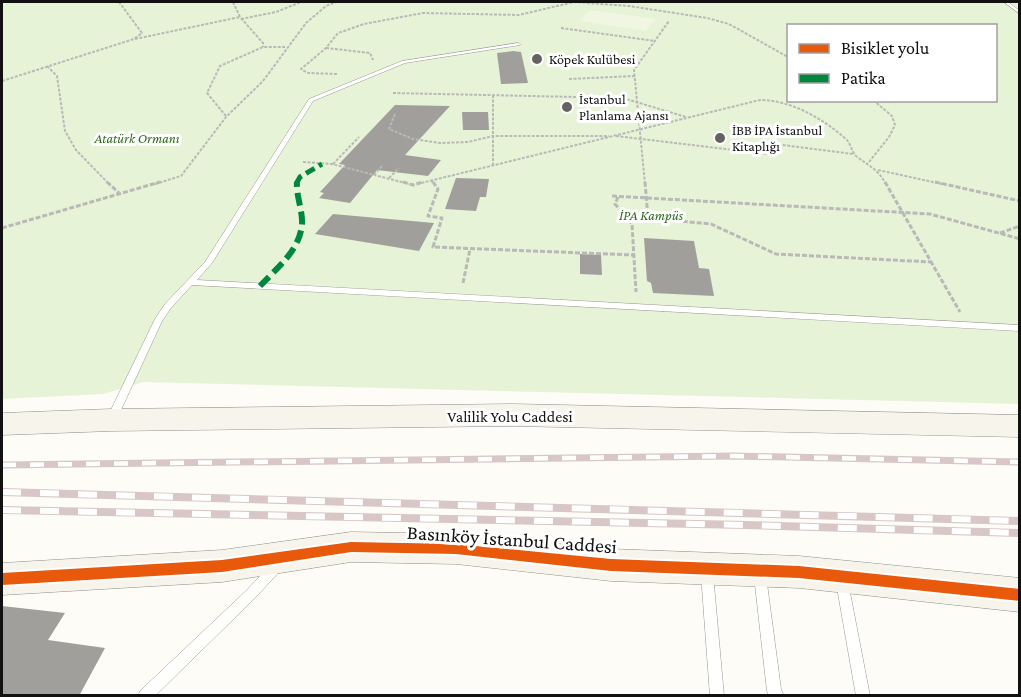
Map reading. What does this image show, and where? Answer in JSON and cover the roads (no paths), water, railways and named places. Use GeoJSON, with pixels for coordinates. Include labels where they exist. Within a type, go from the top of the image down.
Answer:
{"type":"FeatureCollection","features":[{"type":"Feature","properties":{"kind":"main road","name":"Valilik Yolu Caddesi"},"geometry":{"type":"LineString","coordinates":[[2,424],[111,420],[513,415],[1020,426]]}},
{"type":"Feature","properties":{"kind":"main road","name":"Basınköy İstanbul Caddesi"},"geometry":{"type":"LineString","coordinates":[[2,579],[222,566],[351,547],[456,549],[611,564],[841,577],[1020,595]]}},
{"type":"Feature","properties":{"kind":"lane"},"geometry":{"type":"LineString","coordinates":[[1006,2],[1020,13]]}},
{"type":"Feature","properties":{"kind":"lane"},"geometry":{"type":"LineString","coordinates":[[111,420],[158,321],[168,306],[208,263],[311,100],[404,62],[518,44]]}},
{"type":"Feature","properties":{"kind":"lane"},"geometry":{"type":"LineString","coordinates":[[190,282],[1020,328]]}},
{"type":"Feature","properties":{"kind":"lane"},"geometry":{"type":"LineString","coordinates":[[145,696],[243,602],[286,556]]}},
{"type":"Feature","properties":{"kind":"lane"},"geometry":{"type":"LineString","coordinates":[[707,569],[717,696]]}},
{"type":"Feature","properties":{"kind":"lane"},"geometry":{"type":"LineString","coordinates":[[760,571],[774,691],[777,696]]}},
{"type":"Feature","properties":{"kind":"lane"},"geometry":{"type":"LineString","coordinates":[[841,577],[863,696]]}},
{"type":"Feature","properties":{"kind":"railway"},"geometry":{"type":"LineString","coordinates":[[2,465],[733,456],[1020,462]]}},
{"type":"Feature","properties":{"kind":"railway"},"geometry":{"type":"LineString","coordinates":[[2,492],[1020,521]]}},
{"type":"Feature","properties":{"kind":"railway"},"geometry":{"type":"LineString","coordinates":[[2,510],[746,525],[1020,533]]}},
{"type":"Feature","properties":{"kind":"place","name":"Köpek Kulübesi"},"geometry":{"type":"Point","coordinates":[537,59]}},
{"type":"Feature","properties":{"kind":"place","name":"İstanbul Planlama Ajansı"},"geometry":{"type":"Point","coordinates":[567,107]}},
{"type":"Feature","properties":{"kind":"place","name":"İBB İPA İstanbul Kitaplığı"},"geometry":{"type":"Point","coordinates":[720,138]}},
{"type":"Feature","properties":{"kind":"park label","name":"Atatürk Ormanı"},"geometry":{"type":"Point","coordinates":[137,138]}},
{"type":"Feature","properties":{"kind":"park label","name":"İPA Kampüs"},"geometry":{"type":"Point","coordinates":[651,215]}}]}
